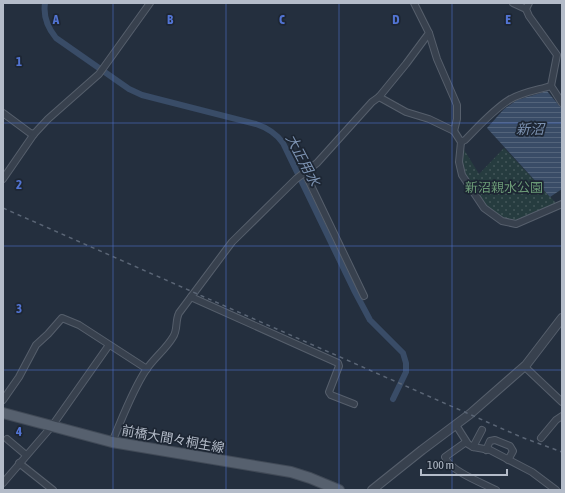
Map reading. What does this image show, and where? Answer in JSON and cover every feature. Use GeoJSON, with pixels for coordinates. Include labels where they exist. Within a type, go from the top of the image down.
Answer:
{"type":"FeatureCollection","features":[{"type":"Feature","properties":{"kind":"main road","name":"前橋大間々桐生線"},"geometry":{"type":"LineString","coordinates":[[3,414],[112,442],[291,472],[339,490]]}},
{"type":"Feature","properties":{"kind":"street"},"geometry":{"type":"LineString","coordinates":[[3,179],[34,134],[48,119],[99,74],[150,3]]}},
{"type":"Feature","properties":{"kind":"street"},"geometry":{"type":"LineString","coordinates":[[414,3],[429,33],[437,59],[457,105],[457,119],[454,131]]}},
{"type":"Feature","properties":{"kind":"street"},"geometry":{"type":"LineString","coordinates":[[513,3],[528,6],[528,16],[557,55],[551,86],[562,103]]}},
{"type":"Feature","properties":{"kind":"street"},"geometry":{"type":"LineString","coordinates":[[112,442],[140,379],[174,336],[177,317],[232,242],[296,179],[316,163],[372,102],[379,97],[429,33]]}},
{"type":"Feature","properties":{"kind":"street"},"geometry":{"type":"LineString","coordinates":[[461,142],[465,140],[486,118],[509,100],[522,94],[551,86]]}},
{"type":"Feature","properties":{"kind":"street"},"geometry":{"type":"LineString","coordinates":[[379,97],[406,112],[429,119],[454,131],[461,142],[459,162],[462,175],[484,208],[502,222],[516,224],[562,204]]}},
{"type":"Feature","properties":{"kind":"street"},"geometry":{"type":"LineString","coordinates":[[3,113],[30,133],[34,134]]}},
{"type":"Feature","properties":{"kind":"street"},"geometry":{"type":"LineString","coordinates":[[304,174],[364,296]]}},
{"type":"Feature","properties":{"kind":"street"},"geometry":{"type":"LineString","coordinates":[[191,297],[338,364],[339,366],[329,392],[331,395],[354,404]]}},
{"type":"Feature","properties":{"kind":"street"},"geometry":{"type":"LineString","coordinates":[[3,400],[20,377],[36,345],[62,318],[79,325],[147,369]]}},
{"type":"Feature","properties":{"kind":"street"},"geometry":{"type":"LineString","coordinates":[[372,490],[456,424],[525,366],[562,318]]}},
{"type":"Feature","properties":{"kind":"street"},"geometry":{"type":"LineString","coordinates":[[3,483],[52,426],[109,345]]}},
{"type":"Feature","properties":{"kind":"street"},"geometry":{"type":"LineString","coordinates":[[525,366],[562,402]]}},
{"type":"Feature","properties":{"kind":"street"},"geometry":{"type":"LineString","coordinates":[[541,438],[556,420],[562,416]]}},
{"type":"Feature","properties":{"kind":"street"},"geometry":{"type":"LineString","coordinates":[[456,424],[466,442],[473,447],[490,450],[532,472],[556,490]]}},
{"type":"Feature","properties":{"kind":"street"},"geometry":{"type":"LineString","coordinates":[[473,447],[482,430]]}},
{"type":"Feature","properties":{"kind":"street"},"geometry":{"type":"LineString","coordinates":[[7,439],[26,455]]}},
{"type":"Feature","properties":{"kind":"street"},"geometry":{"type":"LineString","coordinates":[[486,450],[490,441],[495,440],[510,446],[513,451],[508,460]]}},
{"type":"Feature","properties":{"kind":"street"},"geometry":{"type":"LineString","coordinates":[[466,442],[445,457],[447,462],[464,474],[496,490]]}},
{"type":"Feature","properties":{"kind":"street"},"geometry":{"type":"LineString","coordinates":[[19,463],[53,490]]}},
{"type":"Feature","properties":{"kind":"green space","name":"新沼親水公園"},"geometry":{"type":"Polygon","coordinates":[[[463,148],[479,174],[504,148],[556,203],[516,222],[502,219],[485,207],[463,174],[461,162],[463,148]]]}},
{"type":"Feature","properties":{"kind":"water","name":"新沼"},"geometry":{"type":"Polygon","coordinates":[[[547,91],[562,109],[562,189],[550,197],[487,128],[504,109],[517,100],[547,91]]]}},
{"type":"Feature","properties":{"kind":"waterway","name":"大正用水"},"geometry":{"type":"LineString","coordinates":[[45,3],[47,22],[56,38],[129,89],[142,95],[256,124],[278,136],[283,143],[370,320],[403,353],[406,363],[406,372],[393,399]]}},
{"type":"Feature","properties":{"kind":"railway"},"geometry":{"type":"LineString","coordinates":[[3,208],[521,437],[562,452]]}}]}
